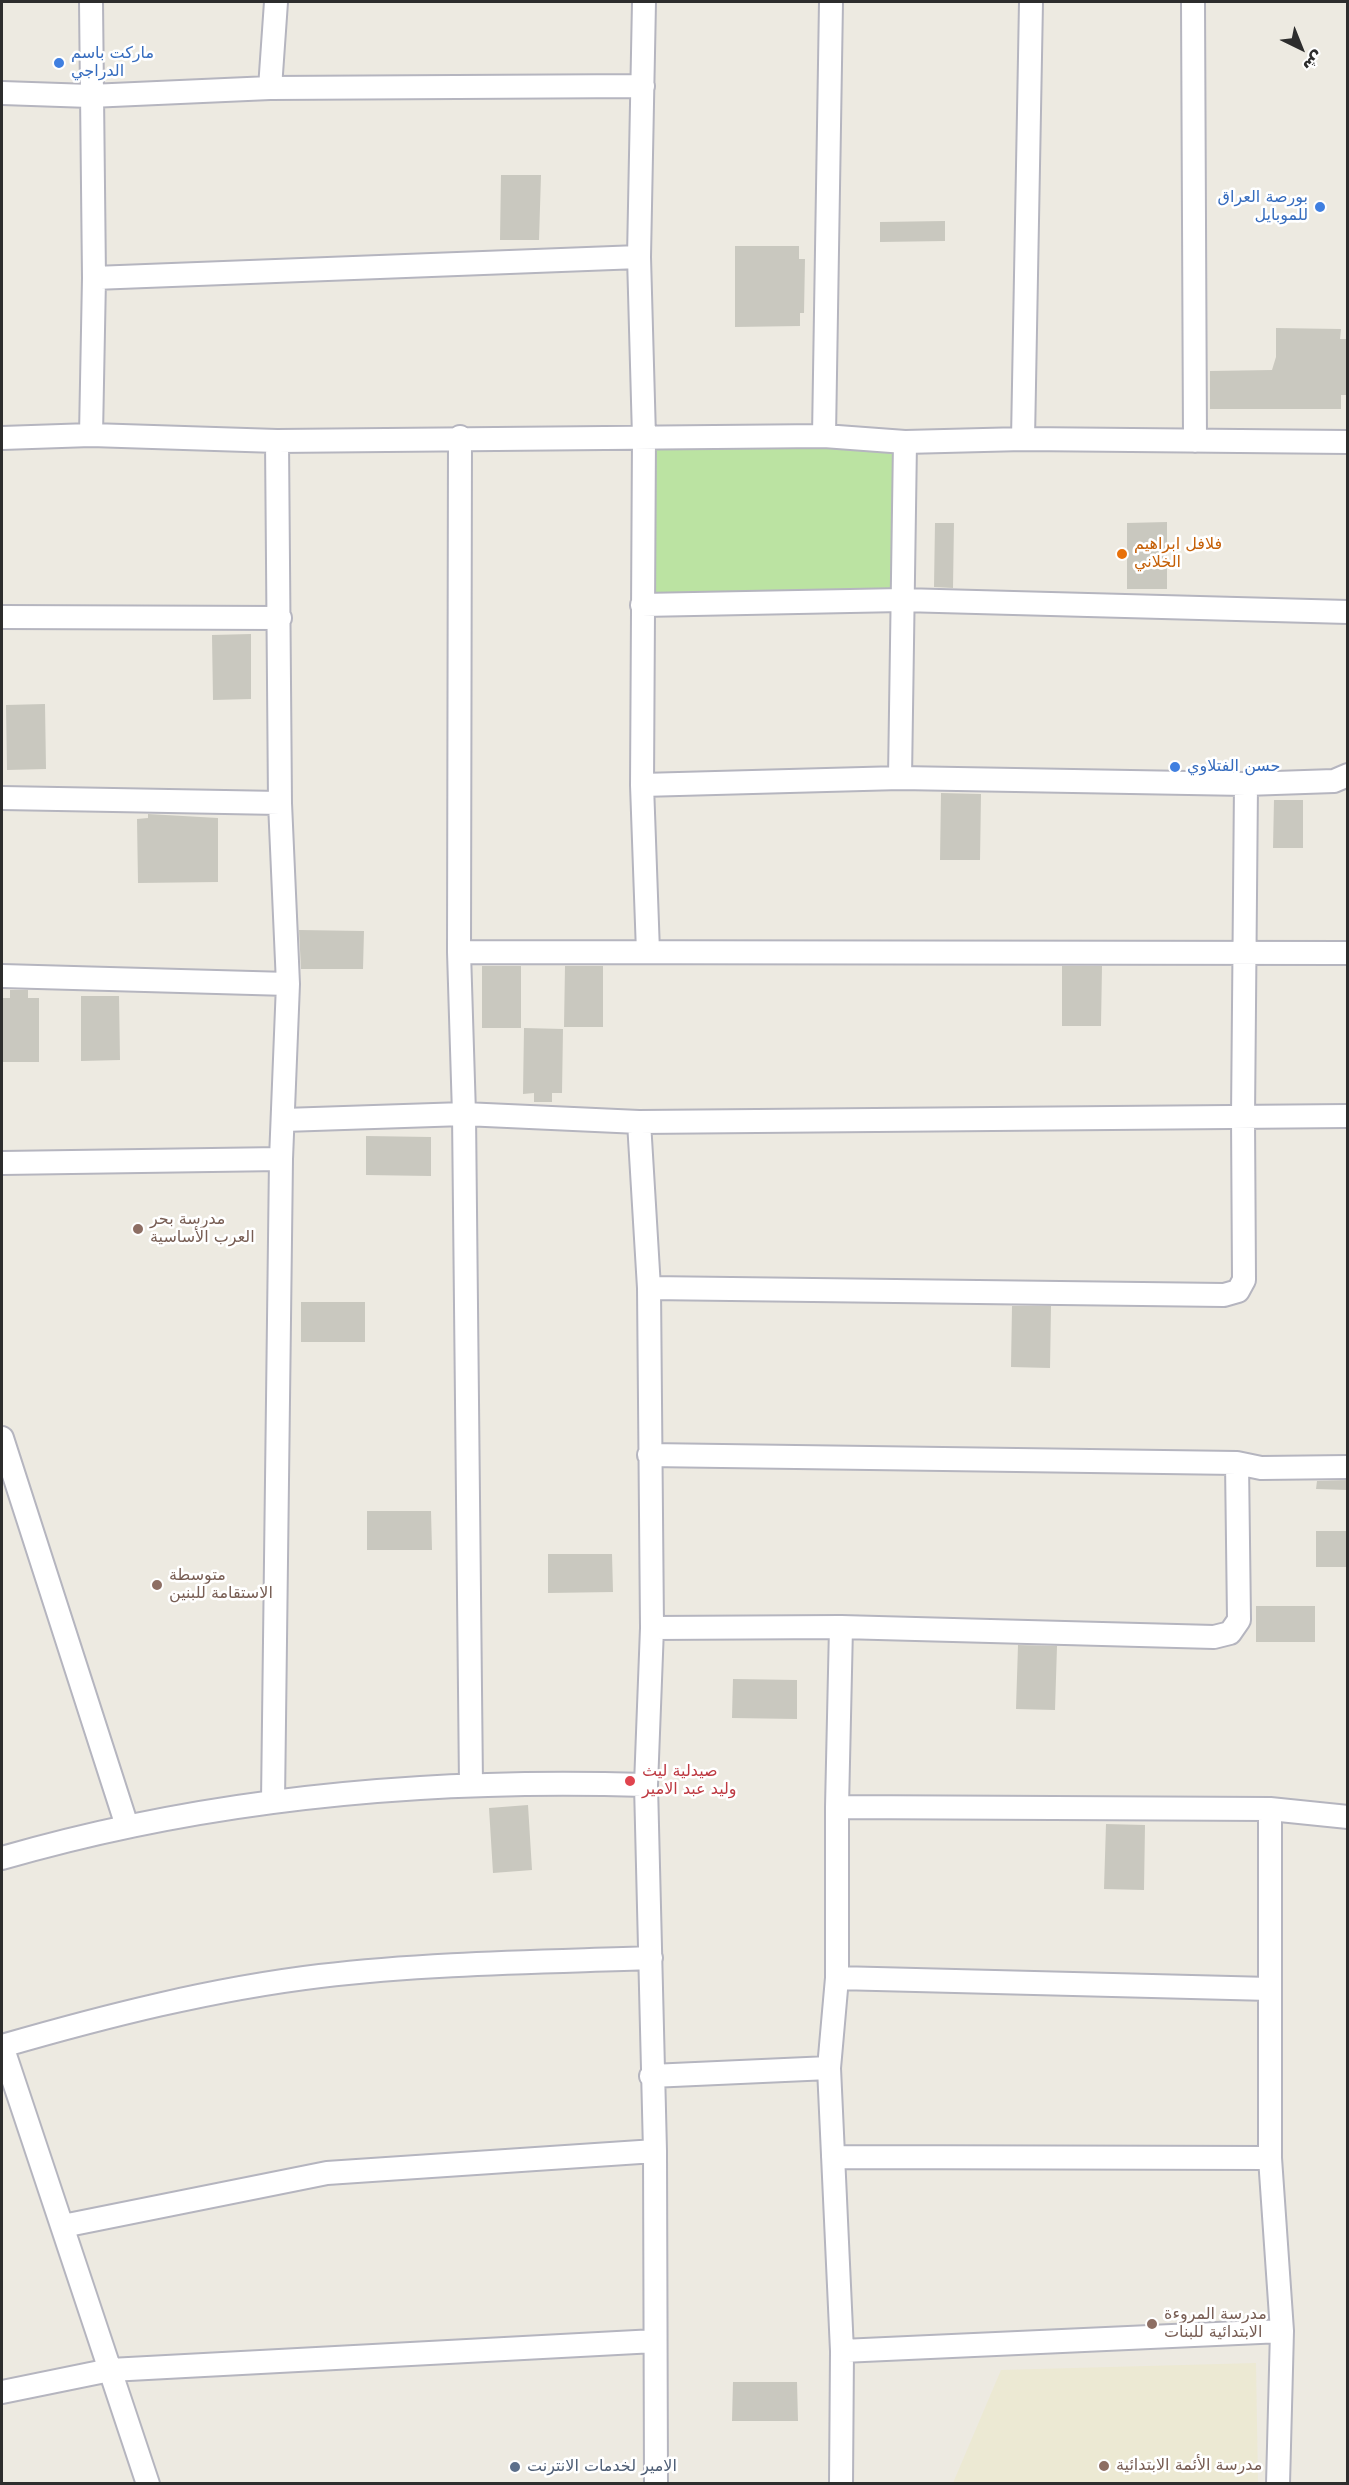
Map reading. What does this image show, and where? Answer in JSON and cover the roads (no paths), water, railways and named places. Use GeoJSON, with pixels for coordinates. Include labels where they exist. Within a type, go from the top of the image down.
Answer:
{"type":"FeatureCollection","features":[{"type":"Feature","properties":{"kind":"street"},"geometry":{"type":"LineString","coordinates":[[90,2],[94,278],[91,435]]}},
{"type":"Feature","properties":{"kind":"street"},"geometry":{"type":"LineString","coordinates":[[270,88],[276,2]]}},
{"type":"Feature","properties":{"kind":"street"},"geometry":{"type":"LineString","coordinates":[[645,2],[639,257],[644,437],[642,785],[648,952]]}},
{"type":"Feature","properties":{"kind":"street"},"geometry":{"type":"LineString","coordinates":[[824,436],[831,2]]}},
{"type":"Feature","properties":{"kind":"street"},"geometry":{"type":"LineString","coordinates":[[1023,439],[1031,2]]}},
{"type":"Feature","properties":{"kind":"street"},"geometry":{"type":"LineString","coordinates":[[1193,2],[1195,441]]}},
{"type":"Feature","properties":{"kind":"street"},"geometry":{"type":"LineString","coordinates":[[2,93],[90,96],[270,88],[643,86]]}},
{"type":"Feature","properties":{"kind":"street"},"geometry":{"type":"LineString","coordinates":[[94,278],[639,257]]}},
{"type":"Feature","properties":{"kind":"street"},"geometry":{"type":"LineString","coordinates":[[2,438],[91,435],[277,441],[460,437],[824,436],[904,442],[1023,439],[1347,442]]}},
{"type":"Feature","properties":{"kind":"street"},"geometry":{"type":"LineString","coordinates":[[460,437],[459,952],[464,1114],[471,1784]]}},
{"type":"Feature","properties":{"kind":"street"},"geometry":{"type":"LineString","coordinates":[[273,1800],[281,1159],[288,984],[280,803],[277,441]]}},
{"type":"Feature","properties":{"kind":"street"},"geometry":{"type":"LineString","coordinates":[[900,778],[904,442]]}},
{"type":"Feature","properties":{"kind":"street"},"geometry":{"type":"LineString","coordinates":[[642,605],[902,600],[1347,612]]}},
{"type":"Feature","properties":{"kind":"street"},"geometry":{"type":"LineString","coordinates":[[2,617],[280,618]]}},
{"type":"Feature","properties":{"kind":"street"},"geometry":{"type":"LineString","coordinates":[[642,785],[900,778],[1246,784],[1334,781],[1347,775]]}},
{"type":"Feature","properties":{"kind":"street"},"geometry":{"type":"LineString","coordinates":[[649,1288],[1224,1295],[1238,1291],[1244,1280],[1242,1117],[1246,784]]}},
{"type":"Feature","properties":{"kind":"street"},"geometry":{"type":"LineString","coordinates":[[2,798],[280,803]]}},
{"type":"Feature","properties":{"kind":"street"},"geometry":{"type":"LineString","coordinates":[[459,952],[1347,953]]}},
{"type":"Feature","properties":{"kind":"street"},"geometry":{"type":"LineString","coordinates":[[2,976],[288,984]]}},
{"type":"Feature","properties":{"kind":"street"},"geometry":{"type":"LineString","coordinates":[[284,1120],[464,1114],[639,1122],[1347,1116]]}},
{"type":"Feature","properties":{"kind":"street"},"geometry":{"type":"LineString","coordinates":[[639,1122],[649,1288],[652,1628],[646,1785],[651,1958],[651,2076],[655,2151],[656,2484]]}},
{"type":"Feature","properties":{"kind":"street"},"geometry":{"type":"LineString","coordinates":[[2,1163],[281,1159]]}},
{"type":"Feature","properties":{"kind":"street"},"geometry":{"type":"LineString","coordinates":[[2,1438],[128,1826]]}},
{"type":"Feature","properties":{"kind":"street"},"geometry":{"type":"LineString","coordinates":[[649,1455],[1238,1463],[1261,1468],[1347,1467]]}},
{"type":"Feature","properties":{"kind":"street"},"geometry":{"type":"LineString","coordinates":[[652,1628],[841,1627],[1214,1637],[1230,1633],[1239,1620],[1238,1463]]}},
{"type":"Feature","properties":{"kind":"street"},"geometry":{"type":"LineString","coordinates":[[841,1627],[837,1807],[837,1978],[829,2068],[842,2351],[841,2484]]}},
{"type":"Feature","properties":{"kind":"street"},"geometry":{"type":"LineString","coordinates":[[2,1858],[128,1826],[273,1800],[371,1790],[471,1784],[646,1785]]}},
{"type":"Feature","properties":{"kind":"street"},"geometry":{"type":"LineString","coordinates":[[837,1807],[1270,1809],[1347,1817]]}},
{"type":"Feature","properties":{"kind":"street"},"geometry":{"type":"LineString","coordinates":[[1270,1809],[1270,2158],[1282,2331],[1278,2484]]}},
{"type":"Feature","properties":{"kind":"street"},"geometry":{"type":"LineString","coordinates":[[148,2484],[2,2046],[159,2004],[320,1976],[400,1968],[651,1958]]}},
{"type":"Feature","properties":{"kind":"street"},"geometry":{"type":"LineString","coordinates":[[837,1978],[1270,1989]]}},
{"type":"Feature","properties":{"kind":"street"},"geometry":{"type":"LineString","coordinates":[[651,2076],[829,2068]]}},
{"type":"Feature","properties":{"kind":"street"},"geometry":{"type":"LineString","coordinates":[[63,2226],[327,2173],[655,2151]]}},
{"type":"Feature","properties":{"kind":"street"},"geometry":{"type":"LineString","coordinates":[[833,2157],[1270,2158]]}},
{"type":"Feature","properties":{"kind":"street"},"geometry":{"type":"LineString","coordinates":[[842,2351],[1282,2331]]}},
{"type":"Feature","properties":{"kind":"street"},"geometry":{"type":"LineString","coordinates":[[2,2392],[110,2370],[655,2341]]}},
{"type":"Feature","properties":{"kind":"place","name":"ماركت باسم الدراجي"},"geometry":{"type":"Point","coordinates":[59,63]}},
{"type":"Feature","properties":{"kind":"place","name":"بورصة العراق للموبايل"},"geometry":{"type":"Point","coordinates":[1320,207]}},
{"type":"Feature","properties":{"kind":"place","name":"فلافل ابراهيم الخلاني"},"geometry":{"type":"Point","coordinates":[1122,554]}},
{"type":"Feature","properties":{"kind":"place","name":"حسن الفتلاوي"},"geometry":{"type":"Point","coordinates":[1175,767]}},
{"type":"Feature","properties":{"kind":"place","name":"مدرسة بحر العرب الأساسية"},"geometry":{"type":"Point","coordinates":[138,1229]}},
{"type":"Feature","properties":{"kind":"place","name":"متوسطة الاستقامة للبنين"},"geometry":{"type":"Point","coordinates":[157,1585]}},
{"type":"Feature","properties":{"kind":"place","name":"صيدلية ليث وليد عبد الامير"},"geometry":{"type":"Point","coordinates":[630,1781]}},
{"type":"Feature","properties":{"kind":"place","name":"مدرسة المروءة الابتدائية للبنات"},"geometry":{"type":"Point","coordinates":[1152,2324]}},
{"type":"Feature","properties":{"kind":"place","name":"مدرسة الأئمة الابتدائية"},"geometry":{"type":"Point","coordinates":[1104,2466]}},
{"type":"Feature","properties":{"kind":"place","name":"الامير لخدمات الانترنت"},"geometry":{"type":"Point","coordinates":[515,2467]}}]}
